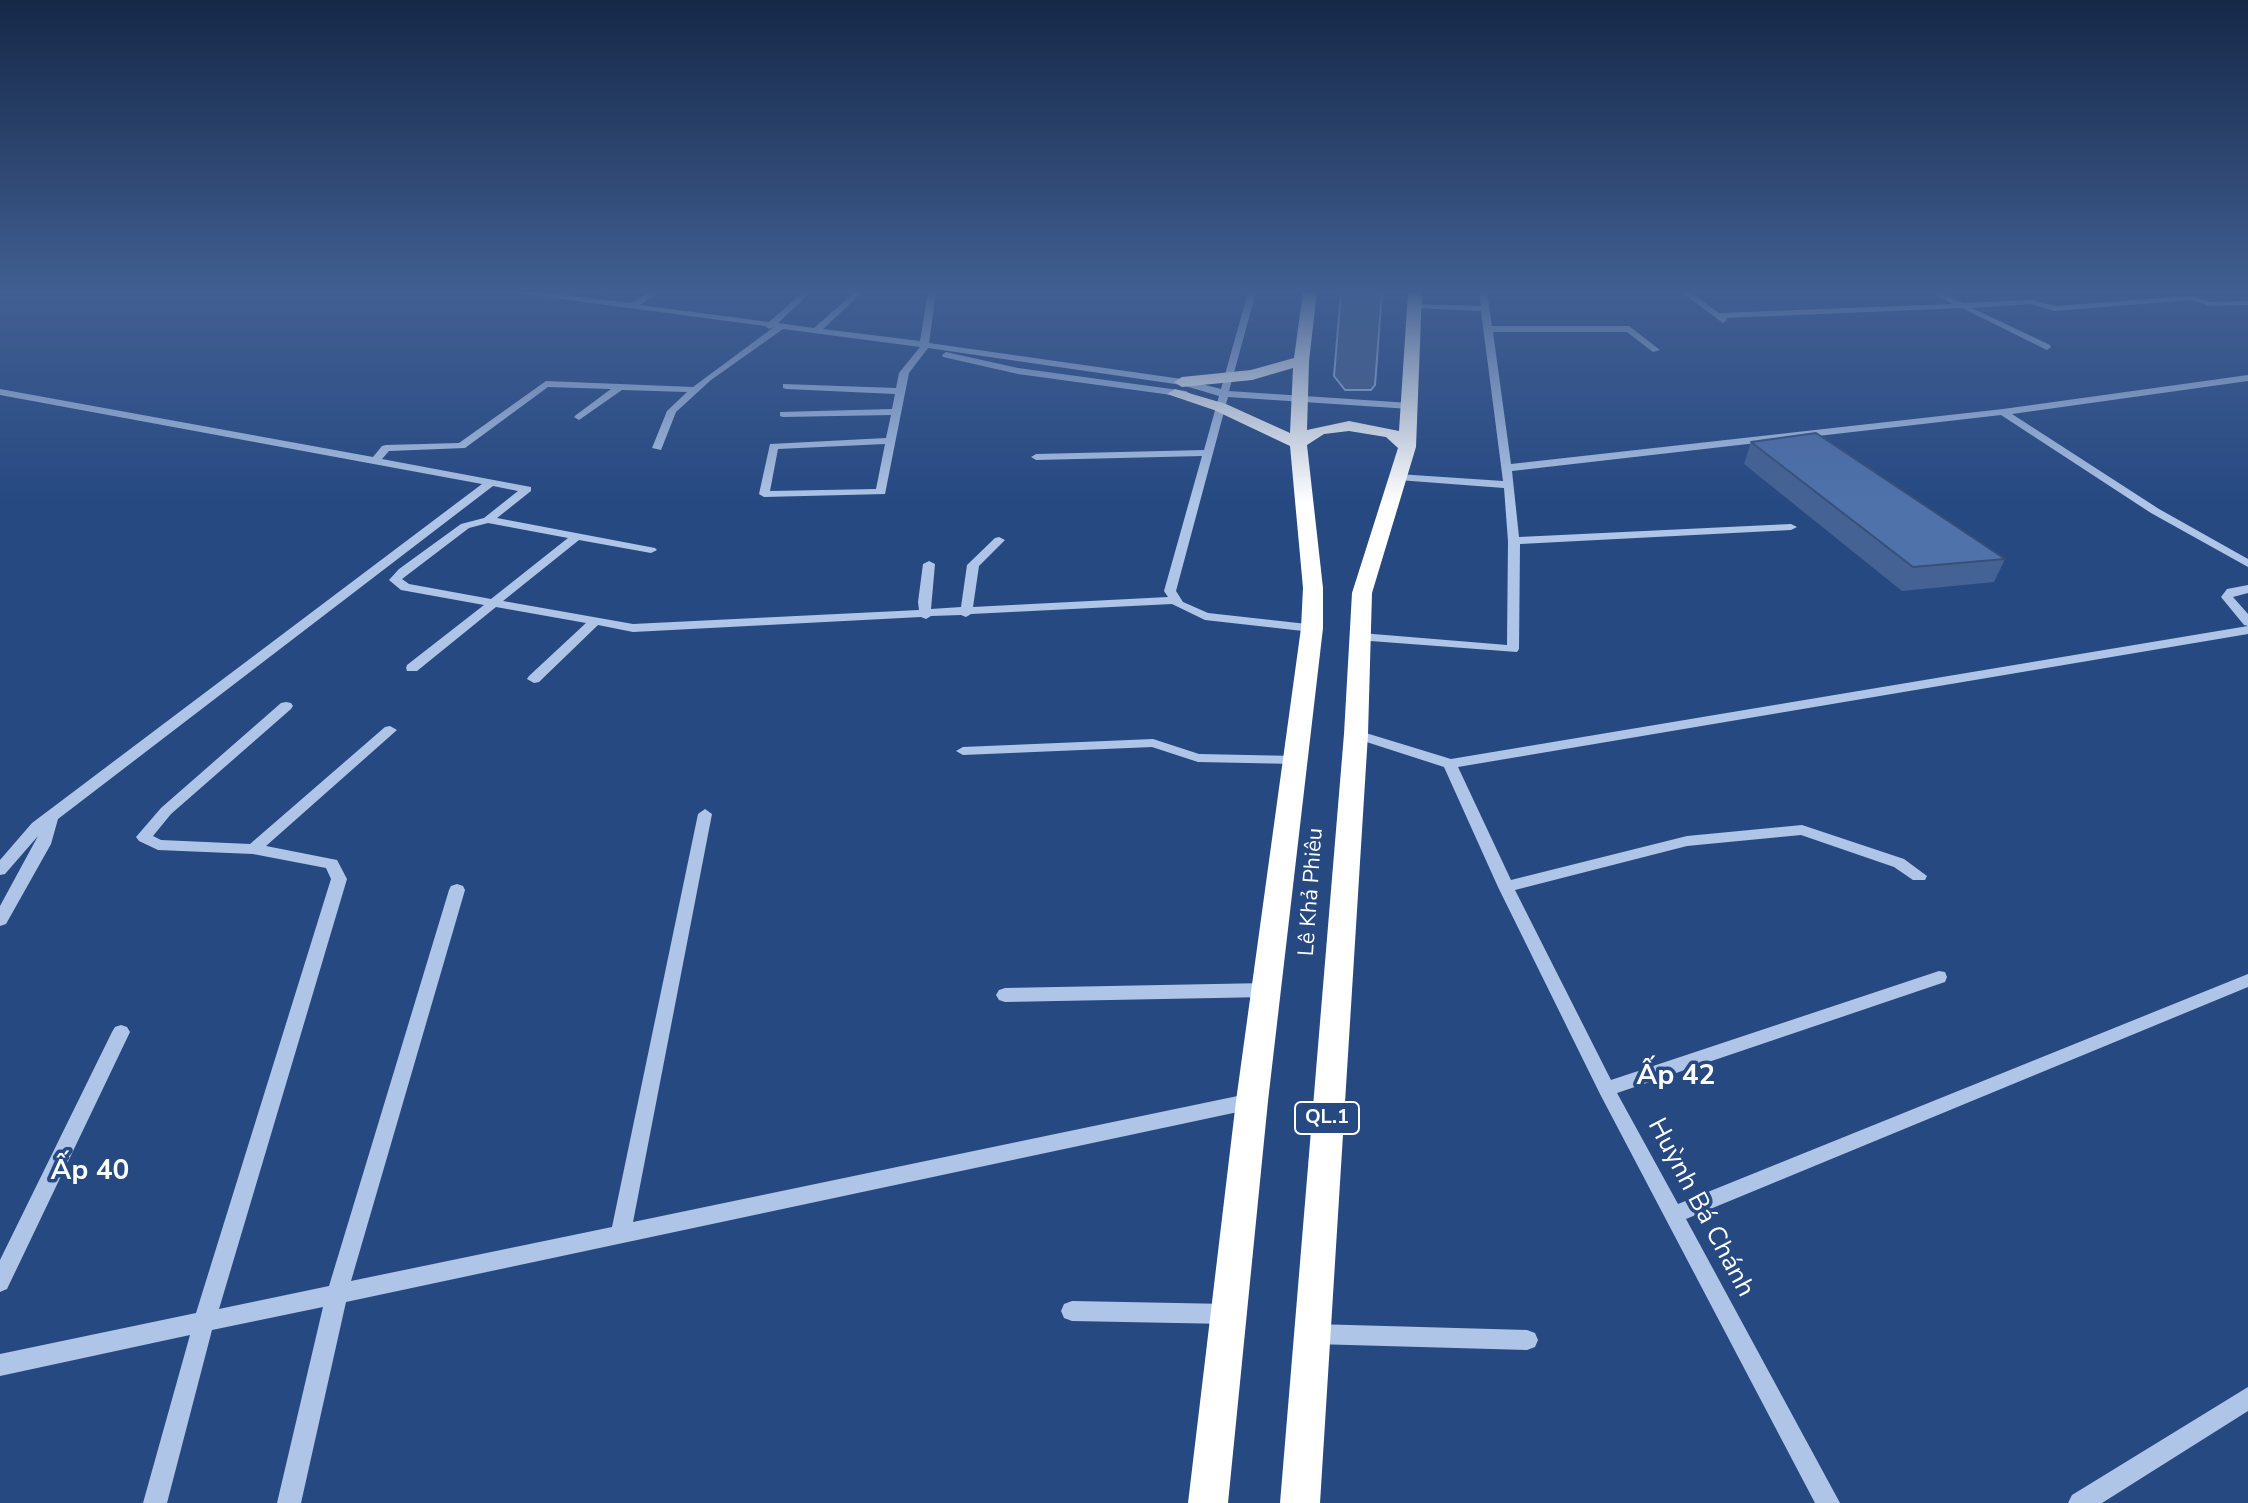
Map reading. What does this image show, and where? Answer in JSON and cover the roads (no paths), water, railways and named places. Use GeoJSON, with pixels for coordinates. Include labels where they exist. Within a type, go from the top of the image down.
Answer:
{"type":"FeatureCollection","features":[{"type":"Feature","properties":{"kind":"highway"},"geometry":{"type":"LineString","coordinates":[[1178,388],[1224,393],[1298,362]]}},
{"type":"Feature","properties":{"kind":"highway","name":"Lê Khả Phiêu"},"geometry":{"type":"LineString","coordinates":[[1208,1503],[1252,1101],[1312,628],[1313,588],[1298,443],[1301,362]]}},
{"type":"Feature","properties":{"kind":"highway","name":"Lê Khả Phiêu"},"geometry":{"type":"LineString","coordinates":[[1300,1503],[1356,734],[1362,593],[1407,447],[1412,362]]}},
{"type":"Feature","properties":{"kind":"highway"},"geometry":{"type":"LineString","coordinates":[[1178,388],[1224,393],[1298,443],[1319,430],[1349,426],[1391,433],[1407,447]]}},
{"type":"Feature","properties":{"kind":"street"},"geometry":{"type":"LineString","coordinates":[[657,448],[672,411],[729,362]]}},
{"type":"Feature","properties":{"kind":"street"},"geometry":{"type":"LineString","coordinates":[[891,441],[774,446],[764,494],[881,492],[891,441],[900,391],[904,373],[912,362]]}},
{"type":"Feature","properties":{"kind":"street"},"geometry":{"type":"LineString","coordinates":[[978,362],[995,367],[1178,388]]}},
{"type":"Feature","properties":{"kind":"street"},"geometry":{"type":"LineString","coordinates":[[1174,600],[1170,587],[1233,362]]}},
{"type":"Feature","properties":{"kind":"street"},"geometry":{"type":"LineString","coordinates":[[1361,637],[1513,649],[1514,541],[1493,362]]}},
{"type":"Feature","properties":{"kind":"street"},"geometry":{"type":"LineString","coordinates":[[1507,468],[2003,412],[2248,378]]}},
{"type":"Feature","properties":{"kind":"street"},"geometry":{"type":"LineString","coordinates":[[376,460],[386,448],[461,446],[546,384],[695,390]]}},
{"type":"Feature","properties":{"kind":"street"},"geometry":{"type":"LineString","coordinates":[[786,386],[900,391]]}},
{"type":"Feature","properties":{"kind":"street"},"geometry":{"type":"LineString","coordinates":[[579,417],[620,387]]}},
{"type":"Feature","properties":{"kind":"street"},"geometry":{"type":"LineString","coordinates":[[0,392],[221,436],[376,460],[527,489],[488,520],[465,526],[395,580],[405,587],[594,623],[633,628],[1174,600],[1205,616],[1312,628]]}},
{"type":"Feature","properties":{"kind":"street"},"geometry":{"type":"LineString","coordinates":[[1224,393],[1410,406]]}},
{"type":"Feature","properties":{"kind":"street"},"geometry":{"type":"LineString","coordinates":[[783,414],[896,412]]}},
{"type":"Feature","properties":{"kind":"street"},"geometry":{"type":"LineString","coordinates":[[2003,412],[2155,511],[2248,564]]}},
{"type":"Feature","properties":{"kind":"street"},"geometry":{"type":"LineString","coordinates":[[1036,457],[1207,453]]}},
{"type":"Feature","properties":{"kind":"street"},"geometry":{"type":"LineString","coordinates":[[1398,477],[1509,485]]}},
{"type":"Feature","properties":{"kind":"street"},"geometry":{"type":"LineString","coordinates":[[0,870],[37,827],[490,483]]}},
{"type":"Feature","properties":{"kind":"street"},"geometry":{"type":"LineString","coordinates":[[488,520],[651,550]]}},
{"type":"Feature","properties":{"kind":"street"},"geometry":{"type":"LineString","coordinates":[[1514,541],[1791,527]]}},
{"type":"Feature","properties":{"kind":"street"},"geometry":{"type":"LineString","coordinates":[[412,668],[577,536]]}},
{"type":"Feature","properties":{"kind":"street"},"geometry":{"type":"LineString","coordinates":[[966,613],[973,565],[999,540]]}},
{"type":"Feature","properties":{"kind":"street"},"geometry":{"type":"LineString","coordinates":[[926,615],[924,602],[929,564]]}},
{"type":"Feature","properties":{"kind":"street"},"geometry":{"type":"LineString","coordinates":[[2248,589],[2227,597],[2248,622]]}},
{"type":"Feature","properties":{"kind":"street"},"geometry":{"type":"LineString","coordinates":[[534,679],[594,623]]}},
{"type":"Feature","properties":{"kind":"street"},"geometry":{"type":"LineString","coordinates":[[1356,734],[1450,764],[2248,630]]}},
{"type":"Feature","properties":{"kind":"street"},"geometry":{"type":"LineString","coordinates":[[155,1503],[204,1322],[339,879],[332,864],[253,849],[158,845],[144,837],[166,811],[286,706]]}},
{"type":"Feature","properties":{"kind":"street"},"geometry":{"type":"LineString","coordinates":[[253,849],[390,730]]}},
{"type":"Feature","properties":{"kind":"street"},"geometry":{"type":"LineString","coordinates":[[963,751],[1153,743],[1198,758],[1296,760]]}},
{"type":"Feature","properties":{"kind":"street","name":"Huỳnh Bá Chánh"},"geometry":{"type":"LineString","coordinates":[[1450,764],[1506,887],[1606,1089],[1828,1503]]}},
{"type":"Feature","properties":{"kind":"street"},"geometry":{"type":"LineString","coordinates":[[621,1234],[705,814]]}},
{"type":"Feature","properties":{"kind":"street"},"geometry":{"type":"LineString","coordinates":[[0,920],[43,844],[52,816]]}},
{"type":"Feature","properties":{"kind":"street"},"geometry":{"type":"LineString","coordinates":[[1506,887],[1687,841],[1802,830],[1899,863],[1919,876]]}},
{"type":"Feature","properties":{"kind":"street"},"geometry":{"type":"LineString","coordinates":[[289,1503],[337,1294],[457,890]]}},
{"type":"Feature","properties":{"kind":"street"},"geometry":{"type":"LineString","coordinates":[[1606,1089],[1939,977]]}},
{"type":"Feature","properties":{"kind":"street"},"geometry":{"type":"LineString","coordinates":[[1674,1215],[2248,980]]}},
{"type":"Feature","properties":{"kind":"street"},"geometry":{"type":"LineString","coordinates":[[1005,995],[1267,990]]}},
{"type":"Feature","properties":{"kind":"street"},"geometry":{"type":"LineString","coordinates":[[0,1282],[121,1032]]}},
{"type":"Feature","properties":{"kind":"street"},"geometry":{"type":"LineString","coordinates":[[0,1365],[1252,1101]]}},
{"type":"Feature","properties":{"kind":"street"},"geometry":{"type":"LineString","coordinates":[[1072,1311],[1229,1314]]}},
{"type":"Feature","properties":{"kind":"street"},"geometry":{"type":"LineString","coordinates":[[1310,1334],[1527,1340]]}},
{"type":"Feature","properties":{"kind":"street"},"geometry":{"type":"LineString","coordinates":[[2080,1503],[2248,1398]]}},
{"type":"Feature","properties":{"kind":"water"},"geometry":{"type":"Polygon","coordinates":[[[1335,362],[1377,362],[1375,385],[1371,390],[1345,390],[1334,376],[1335,362]]]}},
{"type":"Feature","properties":{"kind":"district","name":"Ấp 42"},"geometry":{"type":"Point","coordinates":[1676,1077]}},
{"type":"Feature","properties":{"kind":"district","name":"Ấp 40"},"geometry":{"type":"Point","coordinates":[90,1172]}}]}
